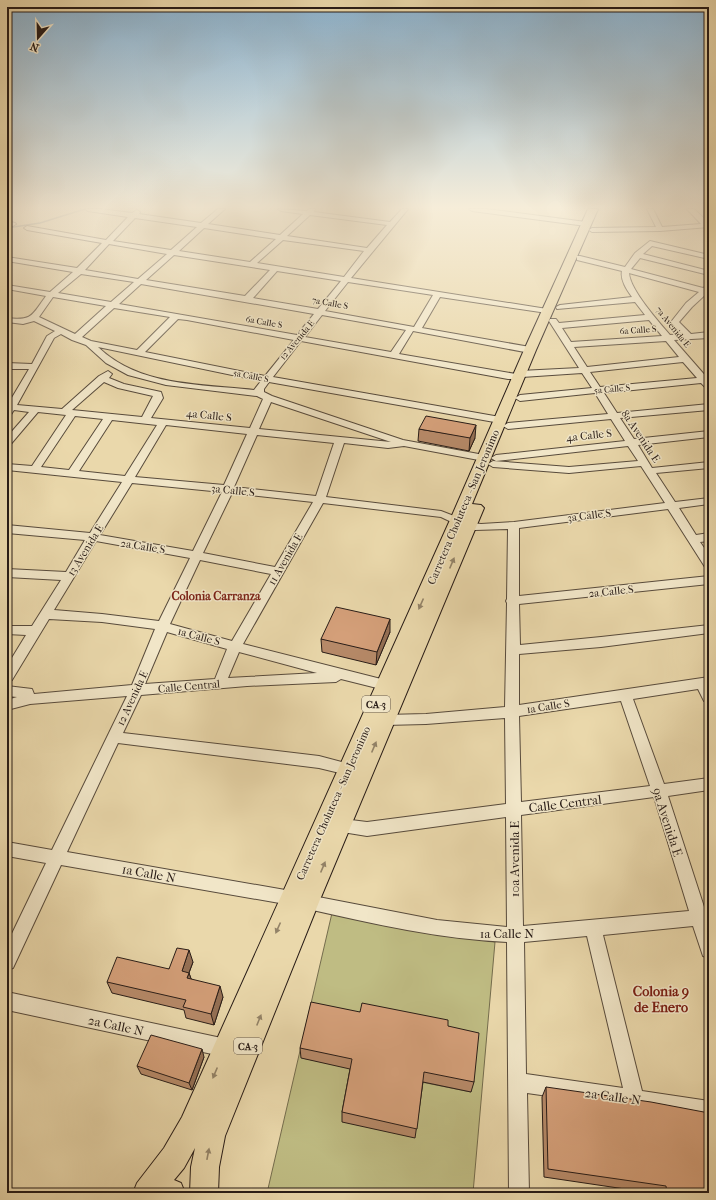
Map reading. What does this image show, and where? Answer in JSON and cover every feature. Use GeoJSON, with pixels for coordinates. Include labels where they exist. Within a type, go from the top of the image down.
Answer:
{"type":"FeatureCollection","features":[{"type":"Feature","properties":{"kind":"highway","name":"Carretera Choluteca - San Jeronimo"},"geometry":{"type":"LineString","coordinates":[[333,824],[348,769],[385,685],[463,523],[491,460],[530,350],[554,316],[573,265]]}},
{"type":"Feature","properties":{"kind":"highway","name":"Carretera Choluteca - San Jeronimo"},"geometry":{"type":"LineString","coordinates":[[504,423],[520,398],[522,375],[554,316],[577,265]]}},
{"type":"Feature","properties":{"kind":"highway","name":"Carretera Choluteca - San Jeronimo"},"geometry":{"type":"LineString","coordinates":[[147,1193],[174,1158],[192,1127],[226,1048],[299,900],[333,824],[385,720],[463,523]]}},
{"type":"Feature","properties":{"kind":"highway","name":"Carretera Choluteca - San Jeronimo"},"geometry":{"type":"LineString","coordinates":[[204,1193],[205,1167],[211,1136],[299,900]]}},
{"type":"Feature","properties":{"kind":"street","name":"7a Calle S"},"geometry":{"type":"LineString","coordinates":[[40,265],[414,328],[530,350]]}},
{"type":"Feature","properties":{"kind":"street"},"geometry":{"type":"LineString","coordinates":[[7,320],[23,322],[34,318],[51,295],[85,265]]}},
{"type":"Feature","properties":{"kind":"street"},"geometry":{"type":"LineString","coordinates":[[75,338],[157,265]]}},
{"type":"Feature","properties":{"kind":"street"},"geometry":{"type":"LineString","coordinates":[[258,265],[438,294],[554,316],[652,318]]}},
{"type":"Feature","properties":{"kind":"street","name":"12 Avenida E"},"geometry":{"type":"LineString","coordinates":[[259,391],[266,379],[298,338],[321,312],[358,265]]}},
{"type":"Feature","properties":{"kind":"street"},"geometry":{"type":"LineString","coordinates":[[608,265],[708,290]]}},
{"type":"Feature","properties":{"kind":"street"},"geometry":{"type":"LineString","coordinates":[[628,270],[631,265]]}},
{"type":"Feature","properties":{"kind":"street"},"geometry":{"type":"LineString","coordinates":[[675,265],[709,274]]}},
{"type":"Feature","properties":{"kind":"street"},"geometry":{"type":"LineString","coordinates":[[246,299],[276,268]]}},
{"type":"Feature","properties":{"kind":"street","name":"7a Avenida E"},"geometry":{"type":"LineString","coordinates":[[628,270],[625,273],[625,279],[630,290],[686,360],[707,383]]}},
{"type":"Feature","properties":{"kind":"street","name":"6a Calle S"},"geometry":{"type":"LineString","coordinates":[[7,287],[394,355],[522,375],[686,360]]}},
{"type":"Feature","properties":{"kind":"street"},"geometry":{"type":"LineString","coordinates":[[688,336],[675,322],[689,305],[708,290]]}},
{"type":"Feature","properties":{"kind":"street"},"geometry":{"type":"LineString","coordinates":[[394,355],[438,294]]}},
{"type":"Feature","properties":{"kind":"street"},"geometry":{"type":"LineString","coordinates":[[554,316],[637,299]]}},
{"type":"Feature","properties":{"kind":"street"},"geometry":{"type":"LineString","coordinates":[[139,353],[176,316]]}},
{"type":"Feature","properties":{"kind":"street","name":"8a Avenida E"},"geometry":{"type":"LineString","coordinates":[[554,316],[568,345],[672,504],[709,564]]}},
{"type":"Feature","properties":{"kind":"street","name":"5a Calle S"},"geometry":{"type":"LineString","coordinates":[[34,318],[75,338],[89,343],[266,379],[504,423],[614,416],[709,407]]}},
{"type":"Feature","properties":{"kind":"street"},"geometry":{"type":"LineString","coordinates":[[9,410],[35,367],[51,336],[60,331]]}},
{"type":"Feature","properties":{"kind":"street","name":"6a Calle S"},"geometry":{"type":"LineString","coordinates":[[568,345],[709,335]]}},
{"type":"Feature","properties":{"kind":"street","name":"4a Calle S"},"geometry":{"type":"LineString","coordinates":[[89,343],[102,357],[133,374],[184,384],[259,391],[268,397],[404,443],[491,460],[631,442],[709,434]]}},
{"type":"Feature","properties":{"kind":"street"},"geometry":{"type":"LineString","coordinates":[[7,366],[35,367]]}},
{"type":"Feature","properties":{"kind":"street"},"geometry":{"type":"LineString","coordinates":[[35,469],[68,413],[102,378],[118,367]]}},
{"type":"Feature","properties":{"kind":"street"},"geometry":{"type":"LineString","coordinates":[[113,383],[133,374]]}},
{"type":"Feature","properties":{"kind":"street"},"geometry":{"type":"LineString","coordinates":[[102,378],[113,383],[158,394],[158,398],[145,421]]}},
{"type":"Feature","properties":{"kind":"street","name":"5a Calle S"},"geometry":{"type":"LineString","coordinates":[[520,398],[597,390],[707,383]]}},
{"type":"Feature","properties":{"kind":"street","name":"12 Avenida E"},"geometry":{"type":"LineString","coordinates":[[7,962],[58,858],[136,691],[163,626],[228,489],[268,397]]}},
{"type":"Feature","properties":{"kind":"street","name":"4a Calle S"},"geometry":{"type":"LineString","coordinates":[[9,410],[36,410],[388,445],[404,443]]}},
{"type":"Feature","properties":{"kind":"street"},"geometry":{"type":"LineString","coordinates":[[7,443],[36,410]]}},
{"type":"Feature","properties":{"kind":"street"},"geometry":{"type":"LineString","coordinates":[[72,474],[110,418]]}},
{"type":"Feature","properties":{"kind":"street","name":"13 Avenida E"},"geometry":{"type":"LineString","coordinates":[[7,677],[163,423]]}},
{"type":"Feature","properties":{"kind":"street","name":"11 Avenida E"},"geometry":{"type":"LineString","coordinates":[[219,684],[235,646],[320,500],[340,440]]}},
{"type":"Feature","properties":{"kind":"street"},"geometry":{"type":"LineString","coordinates":[[491,460],[569,470],[709,465]]}},
{"type":"Feature","properties":{"kind":"street","name":"3a Calle S"},"geometry":{"type":"LineString","coordinates":[[7,468],[35,469],[228,489],[441,514],[463,523],[483,527],[514,525],[672,504],[709,501]]}},
{"type":"Feature","properties":{"kind":"street","name":"10a Avenida E"},"geometry":{"type":"LineString","coordinates":[[514,525],[512,601],[514,650],[512,711],[519,1193]]}},
{"type":"Feature","properties":{"kind":"street","name":"2a Calle S"},"geometry":{"type":"LineString","coordinates":[[7,529],[93,537],[196,555],[278,572]]}},
{"type":"Feature","properties":{"kind":"street"},"geometry":{"type":"LineString","coordinates":[[693,539],[709,537]]}},
{"type":"Feature","properties":{"kind":"street"},"geometry":{"type":"LineString","coordinates":[[7,573],[69,576]]}},
{"type":"Feature","properties":{"kind":"street","name":"2a Calle S"},"geometry":{"type":"LineString","coordinates":[[512,601],[709,580]]}},
{"type":"Feature","properties":{"kind":"street","name":"1a Calle S"},"geometry":{"type":"LineString","coordinates":[[46,614],[102,618],[163,626],[193,636],[385,685]]}},
{"type":"Feature","properties":{"kind":"street"},"geometry":{"type":"LineString","coordinates":[[514,650],[601,642],[709,629]]}},
{"type":"Feature","properties":{"kind":"street"},"geometry":{"type":"LineString","coordinates":[[7,630],[35,631]]}},
{"type":"Feature","properties":{"kind":"street","name":"Calle Central"},"geometry":{"type":"LineString","coordinates":[[7,705],[30,699],[219,684],[349,676]]}},
{"type":"Feature","properties":{"kind":"street"},"geometry":{"type":"LineString","coordinates":[[705,682],[709,698]]}},
{"type":"Feature","properties":{"kind":"street","name":"1a Calle S"},"geometry":{"type":"LineString","coordinates":[[385,720],[415,720],[512,711],[705,682]]}},
{"type":"Feature","properties":{"kind":"street","name":"Calle Central"},"geometry":{"type":"LineString","coordinates":[[7,691],[27,693],[30,699]]}},
{"type":"Feature","properties":{"kind":"street","name":"9a Avenida E"},"geometry":{"type":"LineString","coordinates":[[624,694],[704,917],[709,950]]}},
{"type":"Feature","properties":{"kind":"street"},"geometry":{"type":"LineString","coordinates":[[114,737],[319,762],[348,769]]}},
{"type":"Feature","properties":{"kind":"street","name":"Calle Central"},"geometry":{"type":"LineString","coordinates":[[333,824],[367,829],[396,826],[709,784]]}},
{"type":"Feature","properties":{"kind":"street","name":"1a Calle N"},"geometry":{"type":"LineString","coordinates":[[7,849],[299,900],[395,921],[484,934],[515,935],[704,917]]}},
{"type":"Feature","properties":{"kind":"street"},"geometry":{"type":"LineString","coordinates":[[593,928],[635,1099]]}},
{"type":"Feature","properties":{"kind":"street","name":"2a Calle N"},"geometry":{"type":"LineString","coordinates":[[7,1001],[226,1048]]}},
{"type":"Feature","properties":{"kind":"street","name":"2a Calle N"},"geometry":{"type":"LineString","coordinates":[[518,1082],[709,1110]]}},
{"type":"Feature","properties":{"kind":"shaded area"},"geometry":{"type":"Polygon","coordinates":[[[332,913],[495,942],[473,1193],[267,1193],[332,913]],[[476,1044],[302,1058],[471,1092],[476,1044]]]}},
{"type":"Feature","properties":{"kind":"building"},"geometry":{"type":"Polygon","coordinates":[[[426,416],[476,425],[470,438],[419,429],[426,416]]]}},
{"type":"Feature","properties":{"kind":"building"},"geometry":{"type":"Polygon","coordinates":[[[336,607],[390,619],[377,652],[321,639],[336,607]]]}},
{"type":"Feature","properties":{"kind":"building"},"geometry":{"type":"Polygon","coordinates":[[[177,948],[189,950],[182,971],[189,973],[187,978],[220,986],[211,1014],[183,1007],[186,1000],[107,982],[117,957],[169,969],[177,948]]]}},
{"type":"Feature","properties":{"kind":"building"},"geometry":{"type":"Polygon","coordinates":[[[311,1002],[360,1012],[362,1003],[448,1020],[448,1026],[479,1033],[474,1082],[424,1072],[417,1129],[342,1112],[352,1059],[300,1048],[311,1002]]]}},
{"type":"Feature","properties":{"kind":"building"},"geometry":{"type":"Polygon","coordinates":[[[151,1035],[202,1049],[189,1083],[137,1066],[151,1035]]]}},
{"type":"Feature","properties":{"kind":"building"},"geometry":{"type":"Polygon","coordinates":[[[546,1087],[651,1102],[709,1113],[709,1193],[667,1193],[666,1186],[548,1169],[546,1087]]]}},
{"type":"Feature","properties":{"kind":"district","name":"Colonia Carranza"},"geometry":{"type":"Point","coordinates":[216,596]}},
{"type":"Feature","properties":{"kind":"district","name":"Colonia 9 de Enero"},"geometry":{"type":"Point","coordinates":[661,1000]}}]}
